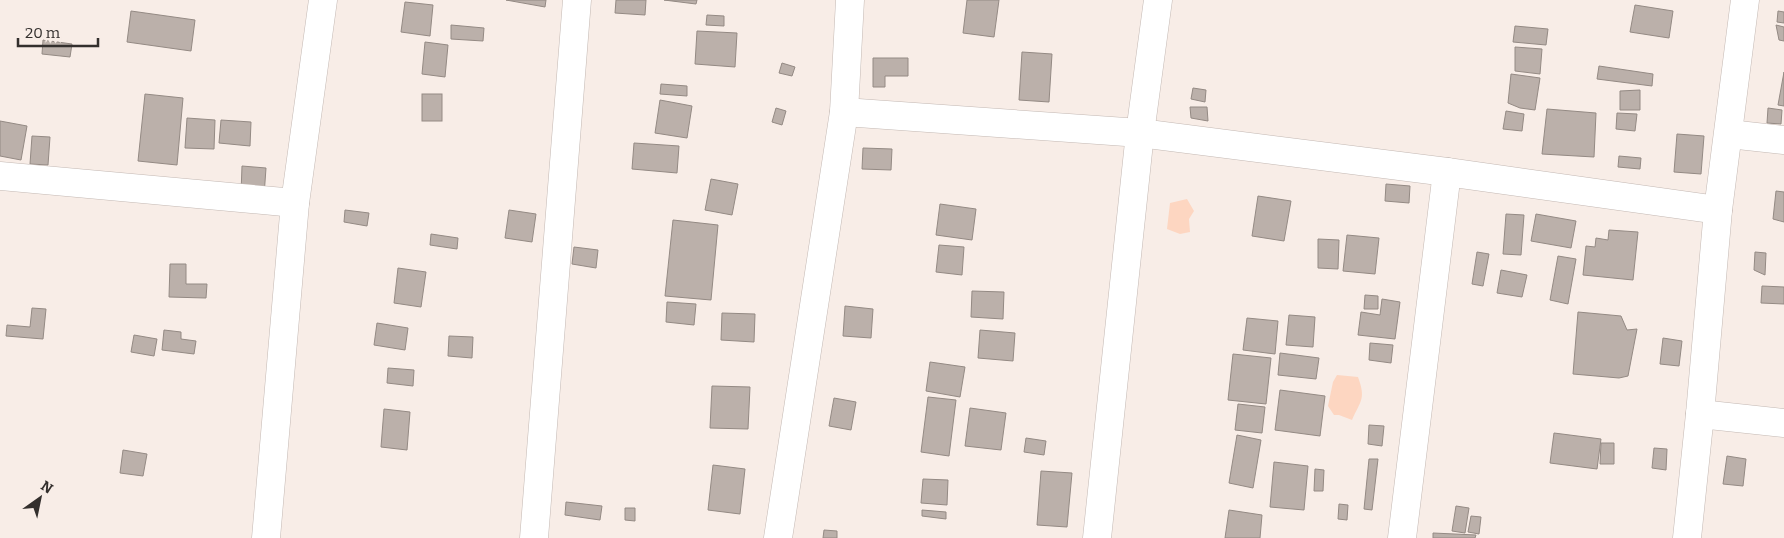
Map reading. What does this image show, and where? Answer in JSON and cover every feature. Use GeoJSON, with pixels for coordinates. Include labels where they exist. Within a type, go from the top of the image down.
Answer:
{"type":"FeatureCollection","features":[{"type":"Feature","properties":{"kind":"street"},"geometry":{"type":"LineString","coordinates":[[266,538],[295,203],[323,0]]}},
{"type":"Feature","properties":{"kind":"street"},"geometry":{"type":"LineString","coordinates":[[534,538],[577,0]]}},
{"type":"Feature","properties":{"kind":"street"},"geometry":{"type":"LineString","coordinates":[[778,538],[844,112],[850,0]]}},
{"type":"Feature","properties":{"kind":"street"},"geometry":{"type":"LineString","coordinates":[[1097,538],[1140,133],[1158,0]]}},
{"type":"Feature","properties":{"kind":"street"},"geometry":{"type":"LineString","coordinates":[[1687,538],[1718,210],[1745,0]]}},
{"type":"Feature","properties":{"kind":"street"},"geometry":{"type":"LineString","coordinates":[[844,112],[1140,133],[1447,172],[1718,210]]}},
{"type":"Feature","properties":{"kind":"street"},"geometry":{"type":"LineString","coordinates":[[1729,134],[1784,140]]}},
{"type":"Feature","properties":{"kind":"street"},"geometry":{"type":"LineString","coordinates":[[1402,538],[1447,172]]}},
{"type":"Feature","properties":{"kind":"street"},"geometry":{"type":"LineString","coordinates":[[0,176],[295,203]]}},
{"type":"Feature","properties":{"kind":"street"},"geometry":{"type":"LineString","coordinates":[[1700,414],[1784,423]]}},
{"type":"Feature","properties":{"kind":"shaded area"},"geometry":{"type":"Polygon","coordinates":[[[1187,199],[1194,211],[1189,219],[1190,232],[1180,234],[1167,229],[1170,203],[1187,199]]]}},
{"type":"Feature","properties":{"kind":"shaded area"},"geometry":{"type":"Polygon","coordinates":[[[1337,375],[1358,377],[1362,395],[1352,420],[1334,415],[1328,406],[1333,382],[1337,375]]]}},
{"type":"Feature","properties":{"kind":"building"},"geometry":{"type":"Polygon","coordinates":[[[506,0],[546,0],[545,7],[506,0]]]}},
{"type":"Feature","properties":{"kind":"building"},"geometry":{"type":"Polygon","coordinates":[[[616,0],[646,0],[645,15],[615,13],[616,0]]]}},
{"type":"Feature","properties":{"kind":"building"},"geometry":{"type":"Polygon","coordinates":[[[664,0],[697,0],[696,4],[664,0]]]}},
{"type":"Feature","properties":{"kind":"building"},"geometry":{"type":"Polygon","coordinates":[[[967,0],[999,0],[994,37],[963,33],[967,0]]]}},
{"type":"Feature","properties":{"kind":"building"},"geometry":{"type":"Polygon","coordinates":[[[405,2],[433,5],[430,36],[401,32],[405,2]]]}},
{"type":"Feature","properties":{"kind":"building"},"geometry":{"type":"Polygon","coordinates":[[[1635,5],[1673,11],[1669,38],[1630,32],[1635,5]]]}},
{"type":"Feature","properties":{"kind":"building"},"geometry":{"type":"Polygon","coordinates":[[[131,11],[195,20],[191,51],[127,42],[131,11]]]}},
{"type":"Feature","properties":{"kind":"building"},"geometry":{"type":"Polygon","coordinates":[[[1778,11],[1784,12],[1784,23],[1777,22],[1778,11]]]}},
{"type":"Feature","properties":{"kind":"building"},"geometry":{"type":"Polygon","coordinates":[[[707,15],[724,16],[724,26],[706,25],[707,15]]]}},
{"type":"Feature","properties":{"kind":"building"},"geometry":{"type":"Polygon","coordinates":[[[451,25],[484,28],[483,41],[451,39],[451,25]]]}},
{"type":"Feature","properties":{"kind":"building"},"geometry":{"type":"Polygon","coordinates":[[[1776,25],[1784,27],[1784,41],[1779,40],[1776,25]]]}},
{"type":"Feature","properties":{"kind":"building"},"geometry":{"type":"Polygon","coordinates":[[[1515,26],[1548,29],[1546,45],[1513,42],[1515,26]]]}},
{"type":"Feature","properties":{"kind":"building"},"geometry":{"type":"Polygon","coordinates":[[[697,31],[737,33],[735,67],[695,64],[697,31]]]}},
{"type":"Feature","properties":{"kind":"building"},"geometry":{"type":"Polygon","coordinates":[[[43,40],[72,44],[70,57],[42,54],[43,40]]]}},
{"type":"Feature","properties":{"kind":"building"},"geometry":{"type":"Polygon","coordinates":[[[425,42],[448,45],[445,77],[422,74],[425,42]]]}},
{"type":"Feature","properties":{"kind":"building"},"geometry":{"type":"Polygon","coordinates":[[[1515,47],[1542,49],[1540,74],[1515,71],[1515,47]]]}},
{"type":"Feature","properties":{"kind":"building"},"geometry":{"type":"Polygon","coordinates":[[[1022,52],[1052,54],[1049,102],[1019,100],[1022,52]]]}},
{"type":"Feature","properties":{"kind":"building"},"geometry":{"type":"Polygon","coordinates":[[[873,58],[908,58],[908,76],[885,76],[885,87],[873,87],[873,58]]]}},
{"type":"Feature","properties":{"kind":"building"},"geometry":{"type":"Polygon","coordinates":[[[782,63],[795,67],[792,76],[779,73],[782,63]]]}},
{"type":"Feature","properties":{"kind":"building"},"geometry":{"type":"Polygon","coordinates":[[[1599,66],[1653,74],[1652,86],[1597,79],[1599,66]]]}},
{"type":"Feature","properties":{"kind":"building"},"geometry":{"type":"Polygon","coordinates":[[[1784,72],[1784,106],[1778,105],[1784,72]]]}},
{"type":"Feature","properties":{"kind":"building"},"geometry":{"type":"Polygon","coordinates":[[[1511,74],[1540,78],[1535,110],[1520,108],[1508,103],[1511,74]]]}},
{"type":"Feature","properties":{"kind":"building"},"geometry":{"type":"Polygon","coordinates":[[[661,84],[687,86],[687,96],[660,94],[661,84]]]}},
{"type":"Feature","properties":{"kind":"building"},"geometry":{"type":"Polygon","coordinates":[[[1193,88],[1206,90],[1205,102],[1191,99],[1193,88]]]}},
{"type":"Feature","properties":{"kind":"building"},"geometry":{"type":"Polygon","coordinates":[[[1640,90],[1640,110],[1620,110],[1620,91],[1640,90]]]}},
{"type":"Feature","properties":{"kind":"building"},"geometry":{"type":"Polygon","coordinates":[[[145,94],[183,98],[177,165],[138,161],[145,94]]]}},
{"type":"Feature","properties":{"kind":"building"},"geometry":{"type":"Polygon","coordinates":[[[422,94],[442,94],[442,121],[422,121],[422,94]]]}},
{"type":"Feature","properties":{"kind":"building"},"geometry":{"type":"Polygon","coordinates":[[[660,100],[692,106],[687,138],[655,133],[660,100]]]}},
{"type":"Feature","properties":{"kind":"building"},"geometry":{"type":"Polygon","coordinates":[[[1190,107],[1207,107],[1208,121],[1191,118],[1190,107]]]}},
{"type":"Feature","properties":{"kind":"building"},"geometry":{"type":"Polygon","coordinates":[[[776,108],[786,111],[782,125],[772,122],[776,108]]]}},
{"type":"Feature","properties":{"kind":"building"},"geometry":{"type":"Polygon","coordinates":[[[1768,108],[1782,110],[1781,124],[1767,123],[1768,108]]]}},
{"type":"Feature","properties":{"kind":"building"},"geometry":{"type":"Polygon","coordinates":[[[1547,109],[1596,113],[1594,157],[1542,154],[1547,109]]]}},
{"type":"Feature","properties":{"kind":"building"},"geometry":{"type":"Polygon","coordinates":[[[1506,111],[1524,114],[1522,131],[1503,129],[1506,111]]]}},
{"type":"Feature","properties":{"kind":"building"},"geometry":{"type":"Polygon","coordinates":[[[1617,113],[1637,114],[1635,131],[1616,129],[1617,113]]]}},
{"type":"Feature","properties":{"kind":"building"},"geometry":{"type":"Polygon","coordinates":[[[187,118],[215,120],[214,149],[185,148],[187,118]]]}},
{"type":"Feature","properties":{"kind":"building"},"geometry":{"type":"Polygon","coordinates":[[[221,120],[251,122],[250,146],[219,143],[221,120]]]}},
{"type":"Feature","properties":{"kind":"building"},"geometry":{"type":"Polygon","coordinates":[[[0,121],[27,126],[21,160],[0,156],[0,121]]]}},
{"type":"Feature","properties":{"kind":"building"},"geometry":{"type":"Polygon","coordinates":[[[1677,134],[1704,136],[1701,174],[1674,172],[1677,134]]]}},
{"type":"Feature","properties":{"kind":"building"},"geometry":{"type":"Polygon","coordinates":[[[32,136],[50,137],[48,165],[30,164],[32,136]]]}},
{"type":"Feature","properties":{"kind":"building"},"geometry":{"type":"Polygon","coordinates":[[[634,143],[679,146],[677,173],[632,169],[634,143]]]}},
{"type":"Feature","properties":{"kind":"building"},"geometry":{"type":"Polygon","coordinates":[[[863,148],[892,149],[891,170],[862,169],[863,148]]]}},
{"type":"Feature","properties":{"kind":"building"},"geometry":{"type":"Polygon","coordinates":[[[1619,156],[1641,158],[1640,169],[1618,167],[1619,156]]]}},
{"type":"Feature","properties":{"kind":"building"},"geometry":{"type":"Polygon","coordinates":[[[242,166],[266,168],[264,196],[241,194],[242,166]]]}},
{"type":"Feature","properties":{"kind":"building"},"geometry":{"type":"Polygon","coordinates":[[[711,179],[738,184],[732,215],[705,210],[711,179]]]}},
{"type":"Feature","properties":{"kind":"building"},"geometry":{"type":"Polygon","coordinates":[[[1386,184],[1410,186],[1409,203],[1385,201],[1386,184]]]}},
{"type":"Feature","properties":{"kind":"building"},"geometry":{"type":"Polygon","coordinates":[[[1776,191],[1784,192],[1784,222],[1773,219],[1776,191]]]}},
{"type":"Feature","properties":{"kind":"building"},"geometry":{"type":"Polygon","coordinates":[[[1258,196],[1291,201],[1284,241],[1252,236],[1258,196]]]}},
{"type":"Feature","properties":{"kind":"building"},"geometry":{"type":"Polygon","coordinates":[[[940,204],[976,209],[972,240],[936,235],[940,204]]]}},
{"type":"Feature","properties":{"kind":"building"},"geometry":{"type":"Polygon","coordinates":[[[345,210],[369,213],[367,226],[344,222],[345,210]]]}},
{"type":"Feature","properties":{"kind":"building"},"geometry":{"type":"Polygon","coordinates":[[[509,210],[536,214],[532,242],[505,238],[509,210]]]}},
{"type":"Feature","properties":{"kind":"building"},"geometry":{"type":"Polygon","coordinates":[[[1506,214],[1524,215],[1521,255],[1503,254],[1506,214]]]}},
{"type":"Feature","properties":{"kind":"building"},"geometry":{"type":"Polygon","coordinates":[[[1536,214],[1576,221],[1571,248],[1531,241],[1536,214]]]}},
{"type":"Feature","properties":{"kind":"building"},"geometry":{"type":"Polygon","coordinates":[[[673,220],[718,225],[711,300],[665,296],[673,220]]]}},
{"type":"Feature","properties":{"kind":"building"},"geometry":{"type":"Polygon","coordinates":[[[1609,230],[1638,232],[1633,280],[1583,275],[1586,246],[1595,247],[1596,238],[1608,240],[1609,230]]]}},
{"type":"Feature","properties":{"kind":"building"},"geometry":{"type":"Polygon","coordinates":[[[431,234],[458,238],[457,249],[430,245],[431,234]]]}},
{"type":"Feature","properties":{"kind":"building"},"geometry":{"type":"Polygon","coordinates":[[[1347,235],[1379,238],[1375,274],[1343,271],[1347,235]]]}},
{"type":"Feature","properties":{"kind":"building"},"geometry":{"type":"Polygon","coordinates":[[[1318,239],[1339,240],[1338,269],[1318,268],[1318,239]]]}},
{"type":"Feature","properties":{"kind":"building"},"geometry":{"type":"Polygon","coordinates":[[[939,245],[964,247],[962,275],[936,272],[939,245]]]}},
{"type":"Feature","properties":{"kind":"building"},"geometry":{"type":"Polygon","coordinates":[[[574,247],[598,250],[596,268],[572,264],[574,247]]]}},
{"type":"Feature","properties":{"kind":"building"},"geometry":{"type":"Polygon","coordinates":[[[1477,252],[1489,254],[1483,286],[1472,284],[1477,252]]]}},
{"type":"Feature","properties":{"kind":"building"},"geometry":{"type":"Polygon","coordinates":[[[1755,252],[1766,253],[1765,275],[1754,270],[1755,252]]]}},
{"type":"Feature","properties":{"kind":"building"},"geometry":{"type":"Polygon","coordinates":[[[1558,256],[1576,259],[1568,304],[1550,300],[1558,256]]]}},
{"type":"Feature","properties":{"kind":"building"},"geometry":{"type":"Polygon","coordinates":[[[170,264],[186,264],[186,284],[207,284],[206,298],[169,297],[170,264]]]}},
{"type":"Feature","properties":{"kind":"building"},"geometry":{"type":"Polygon","coordinates":[[[398,268],[426,272],[421,307],[394,303],[398,268]]]}},
{"type":"Feature","properties":{"kind":"building"},"geometry":{"type":"Polygon","coordinates":[[[1501,270],[1527,275],[1522,297],[1497,293],[1501,270]]]}},
{"type":"Feature","properties":{"kind":"building"},"geometry":{"type":"Polygon","coordinates":[[[1762,286],[1784,287],[1784,304],[1761,303],[1762,286]]]}},
{"type":"Feature","properties":{"kind":"building"},"geometry":{"type":"Polygon","coordinates":[[[972,291],[1004,292],[1003,319],[971,317],[972,291]]]}},
{"type":"Feature","properties":{"kind":"building"},"geometry":{"type":"Polygon","coordinates":[[[1365,295],[1378,296],[1378,309],[1364,309],[1365,295]]]}},
{"type":"Feature","properties":{"kind":"building"},"geometry":{"type":"Polygon","coordinates":[[[1382,299],[1400,302],[1395,339],[1358,335],[1361,312],[1380,315],[1382,299]]]}},
{"type":"Feature","properties":{"kind":"building"},"geometry":{"type":"Polygon","coordinates":[[[667,302],[696,304],[694,325],[666,322],[667,302]]]}},
{"type":"Feature","properties":{"kind":"building"},"geometry":{"type":"Polygon","coordinates":[[[845,306],[873,309],[871,338],[843,336],[845,306]]]}},
{"type":"Feature","properties":{"kind":"building"},"geometry":{"type":"Polygon","coordinates":[[[32,308],[46,309],[43,339],[6,336],[7,325],[30,327],[32,308]]]}},
{"type":"Feature","properties":{"kind":"building"},"geometry":{"type":"Polygon","coordinates":[[[1578,312],[1621,316],[1627,330],[1637,329],[1628,376],[1619,378],[1573,374],[1578,312]]]}},
{"type":"Feature","properties":{"kind":"building"},"geometry":{"type":"Polygon","coordinates":[[[722,313],[755,314],[754,342],[721,340],[722,313]]]}},
{"type":"Feature","properties":{"kind":"building"},"geometry":{"type":"Polygon","coordinates":[[[1289,315],[1315,317],[1313,347],[1286,345],[1289,315]]]}},
{"type":"Feature","properties":{"kind":"building"},"geometry":{"type":"Polygon","coordinates":[[[1247,318],[1278,321],[1275,354],[1243,350],[1247,318]]]}},
{"type":"Feature","properties":{"kind":"building"},"geometry":{"type":"Polygon","coordinates":[[[377,323],[408,328],[405,350],[374,345],[377,323]]]}},
{"type":"Feature","properties":{"kind":"building"},"geometry":{"type":"Polygon","coordinates":[[[164,330],[181,332],[181,339],[196,341],[194,354],[162,350],[164,330]]]}},
{"type":"Feature","properties":{"kind":"building"},"geometry":{"type":"Polygon","coordinates":[[[980,330],[1015,333],[1013,361],[978,358],[980,330]]]}},
{"type":"Feature","properties":{"kind":"building"},"geometry":{"type":"Polygon","coordinates":[[[134,335],[157,339],[154,356],[131,352],[134,335]]]}},
{"type":"Feature","properties":{"kind":"building"},"geometry":{"type":"Polygon","coordinates":[[[449,336],[473,337],[472,358],[448,356],[449,336]]]}},
{"type":"Feature","properties":{"kind":"building"},"geometry":{"type":"Polygon","coordinates":[[[1663,338],[1682,341],[1679,366],[1660,364],[1663,338]]]}},
{"type":"Feature","properties":{"kind":"building"},"geometry":{"type":"Polygon","coordinates":[[[1370,343],[1393,345],[1391,363],[1369,360],[1370,343]]]}},
{"type":"Feature","properties":{"kind":"building"},"geometry":{"type":"Polygon","coordinates":[[[1280,353],[1319,358],[1316,379],[1278,375],[1280,353]]]}},
{"type":"Feature","properties":{"kind":"building"},"geometry":{"type":"Polygon","coordinates":[[[1233,354],[1271,358],[1266,404],[1228,400],[1233,354]]]}},
{"type":"Feature","properties":{"kind":"building"},"geometry":{"type":"Polygon","coordinates":[[[930,362],[965,367],[960,397],[926,391],[930,362]]]}},
{"type":"Feature","properties":{"kind":"building"},"geometry":{"type":"Polygon","coordinates":[[[388,368],[414,370],[413,386],[387,383],[388,368]]]}},
{"type":"Feature","properties":{"kind":"building"},"geometry":{"type":"Polygon","coordinates":[[[712,386],[750,387],[748,429],[710,428],[712,386]]]}},
{"type":"Feature","properties":{"kind":"building"},"geometry":{"type":"Polygon","coordinates":[[[1280,390],[1325,396],[1320,436],[1275,430],[1280,390]]]}},
{"type":"Feature","properties":{"kind":"building"},"geometry":{"type":"Polygon","coordinates":[[[928,397],[956,400],[949,456],[921,452],[928,397]]]}},
{"type":"Feature","properties":{"kind":"building"},"geometry":{"type":"Polygon","coordinates":[[[834,398],[856,402],[851,430],[829,426],[834,398]]]}},
{"type":"Feature","properties":{"kind":"building"},"geometry":{"type":"Polygon","coordinates":[[[1238,404],[1265,407],[1262,433],[1235,430],[1238,404]]]}},
{"type":"Feature","properties":{"kind":"building"},"geometry":{"type":"Polygon","coordinates":[[[970,408],[1006,413],[1001,450],[965,446],[970,408]]]}},
{"type":"Feature","properties":{"kind":"building"},"geometry":{"type":"Polygon","coordinates":[[[384,409],[410,412],[407,450],[381,447],[384,409]]]}},
{"type":"Feature","properties":{"kind":"building"},"geometry":{"type":"Polygon","coordinates":[[[1369,425],[1384,426],[1382,446],[1368,444],[1369,425]]]}},
{"type":"Feature","properties":{"kind":"building"},"geometry":{"type":"Polygon","coordinates":[[[1554,433],[1601,439],[1597,469],[1550,463],[1554,433]]]}},
{"type":"Feature","properties":{"kind":"building"},"geometry":{"type":"Polygon","coordinates":[[[1237,435],[1261,440],[1253,488],[1229,483],[1237,435]]]}},
{"type":"Feature","properties":{"kind":"building"},"geometry":{"type":"Polygon","coordinates":[[[1026,438],[1046,441],[1044,455],[1024,452],[1026,438]]]}},
{"type":"Feature","properties":{"kind":"building"},"geometry":{"type":"Polygon","coordinates":[[[1601,443],[1614,443],[1614,464],[1600,464],[1601,443]]]}},
{"type":"Feature","properties":{"kind":"building"},"geometry":{"type":"Polygon","coordinates":[[[1654,448],[1667,449],[1666,470],[1652,468],[1654,448]]]}},
{"type":"Feature","properties":{"kind":"building"},"geometry":{"type":"Polygon","coordinates":[[[123,450],[147,454],[143,476],[120,473],[123,450]]]}},
{"type":"Feature","properties":{"kind":"building"},"geometry":{"type":"Polygon","coordinates":[[[1727,456],[1746,459],[1743,486],[1723,484],[1727,456]]]}},
{"type":"Feature","properties":{"kind":"building"},"geometry":{"type":"Polygon","coordinates":[[[1369,459],[1378,459],[1372,510],[1364,509],[1369,459]]]}},
{"type":"Feature","properties":{"kind":"building"},"geometry":{"type":"Polygon","coordinates":[[[1274,462],[1308,466],[1304,510],[1270,507],[1274,462]]]}},
{"type":"Feature","properties":{"kind":"building"},"geometry":{"type":"Polygon","coordinates":[[[713,465],[745,469],[740,514],[708,510],[713,465]]]}},
{"type":"Feature","properties":{"kind":"building"},"geometry":{"type":"Polygon","coordinates":[[[1315,469],[1324,470],[1323,491],[1314,491],[1315,469]]]}},
{"type":"Feature","properties":{"kind":"building"},"geometry":{"type":"Polygon","coordinates":[[[1041,471],[1072,473],[1067,527],[1037,525],[1041,471]]]}},
{"type":"Feature","properties":{"kind":"building"},"geometry":{"type":"Polygon","coordinates":[[[923,479],[948,480],[947,505],[921,503],[923,479]]]}},
{"type":"Feature","properties":{"kind":"building"},"geometry":{"type":"Polygon","coordinates":[[[566,502],[602,506],[600,520],[565,515],[566,502]]]}},
{"type":"Feature","properties":{"kind":"building"},"geometry":{"type":"Polygon","coordinates":[[[1339,504],[1348,505],[1347,520],[1338,519],[1339,504]]]}},
{"type":"Feature","properties":{"kind":"building"},"geometry":{"type":"Polygon","coordinates":[[[1456,506],[1469,508],[1465,533],[1452,531],[1456,506]]]}},
{"type":"Feature","properties":{"kind":"building"},"geometry":{"type":"Polygon","coordinates":[[[625,508],[635,508],[635,521],[625,520],[625,508]]]}},
{"type":"Feature","properties":{"kind":"building"},"geometry":{"type":"Polygon","coordinates":[[[922,510],[946,512],[946,519],[922,516],[922,510]]]}},
{"type":"Feature","properties":{"kind":"building"},"geometry":{"type":"Polygon","coordinates":[[[1229,510],[1262,515],[1260,538],[1225,538],[1229,510]]]}},
{"type":"Feature","properties":{"kind":"building"},"geometry":{"type":"Polygon","coordinates":[[[1471,516],[1481,517],[1479,534],[1468,532],[1471,516]]]}},
{"type":"Feature","properties":{"kind":"building"},"geometry":{"type":"Polygon","coordinates":[[[824,530],[837,531],[837,538],[823,538],[824,530]]]}},
{"type":"Feature","properties":{"kind":"building"},"geometry":{"type":"Polygon","coordinates":[[[1433,533],[1476,535],[1475,538],[1433,538],[1433,533]]]}}]}
